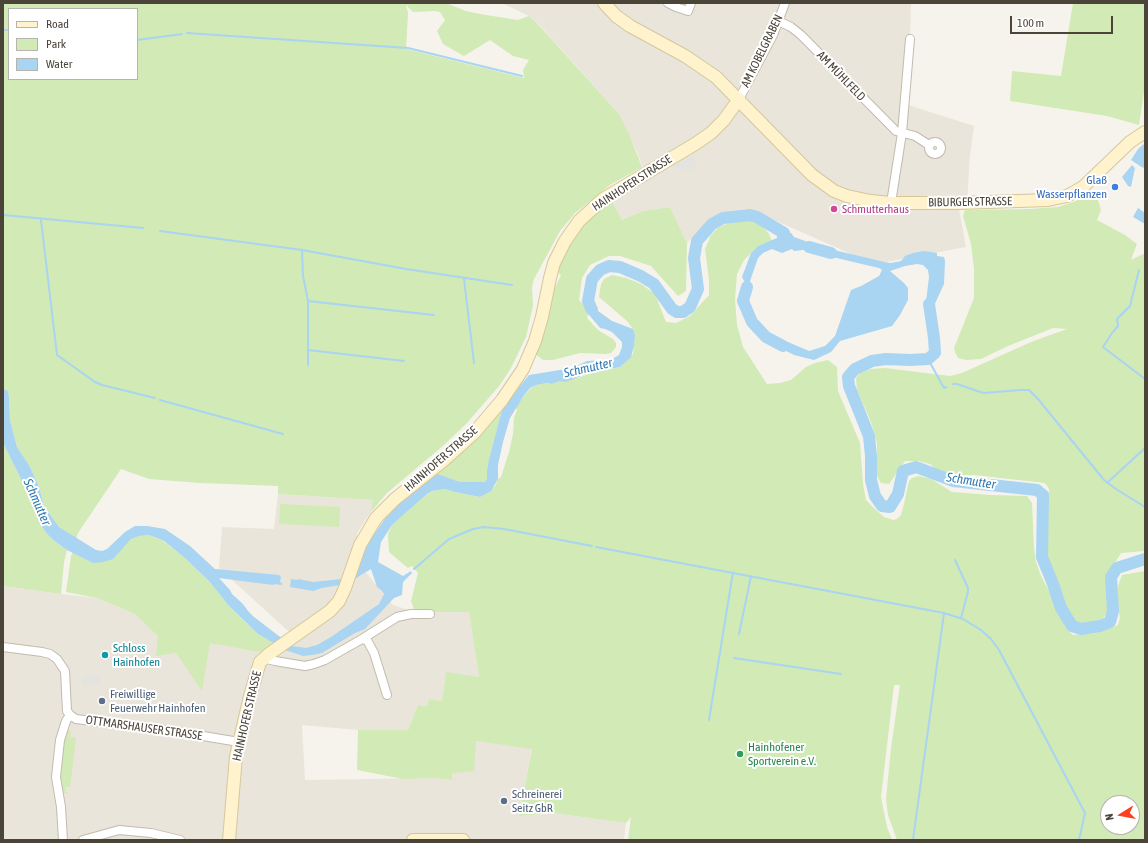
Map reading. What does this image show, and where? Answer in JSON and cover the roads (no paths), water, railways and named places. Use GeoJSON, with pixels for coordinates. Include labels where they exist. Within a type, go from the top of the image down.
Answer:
{"type":"FeatureCollection","features":[{"type":"Feature","properties":{"kind":"street","name":"BIBURGER STRASSE"},"geometry":{"type":"LineString","coordinates":[[604,3],[616,16],[630,26],[676,50],[716,77],[808,171],[825,186],[847,196],[891,203],[1022,202],[1048,200],[1067,196],[1083,187],[1130,142],[1145,132]]}},
{"type":"Feature","properties":{"kind":"street"},"geometry":{"type":"LineString","coordinates":[[668,3],[688,11],[691,3]]}},
{"type":"Feature","properties":{"kind":"street","name":"AM KOBELGRABEN"},"geometry":{"type":"LineString","coordinates":[[739,99],[773,35],[785,3]]}},
{"type":"Feature","properties":{"kind":"street","name":"AM MÜHLFELD"},"geometry":{"type":"LineString","coordinates":[[778,21],[791,27],[801,35],[893,128],[902,133],[916,136],[929,144]]}},
{"type":"Feature","properties":{"kind":"street"},"geometry":{"type":"LineString","coordinates":[[891,203],[902,133],[910,39]]}},
{"type":"Feature","properties":{"kind":"street","name":"HAINHOFER STRASSE"},"geometry":{"type":"LineString","coordinates":[[229,840],[239,742],[257,668],[266,656],[330,611],[339,601],[360,545],[376,518],[395,499],[444,460],[474,433],[502,400],[523,369],[535,341],[554,263],[565,241],[576,224],[603,200],[711,133],[724,120],[739,99]]}},
{"type":"Feature","properties":{"kind":"street"},"geometry":{"type":"LineString","coordinates":[[266,656],[275,662],[305,666],[314,664],[325,660],[397,617],[411,614],[430,614]]}},
{"type":"Feature","properties":{"kind":"street"},"geometry":{"type":"LineString","coordinates":[[362,639],[367,640],[374,653],[386,695]]}},
{"type":"Feature","properties":{"kind":"street","name":"OTTMARSHAUSER STRASSE"},"geometry":{"type":"LineString","coordinates":[[3,647],[42,652],[50,654],[57,659],[65,671],[67,711],[76,719],[173,731],[239,742]]}},
{"type":"Feature","properties":{"kind":"street"},"geometry":{"type":"LineString","coordinates":[[64,840],[56,777],[60,740],[66,721],[70,715]]}},
{"type":"Feature","properties":{"kind":"street"},"geometry":{"type":"LineString","coordinates":[[83,840],[119,830],[135,836],[151,833],[180,840]]}},
{"type":"Feature","properties":{"kind":"street"},"geometry":{"type":"LineString","coordinates":[[413,840],[463,840]]}},
{"type":"Feature","properties":{"kind":"water"},"geometry":{"type":"Polygon","coordinates":[[[1145,143],[1145,166],[1143,168],[1131,160],[1138,149],[1145,143]]]}},
{"type":"Feature","properties":{"kind":"water"},"geometry":{"type":"Polygon","coordinates":[[[1132,165],[1135,168],[1131,187],[1128,186],[1122,177],[1132,165]]]}},
{"type":"Feature","properties":{"kind":"water"},"geometry":{"type":"Polygon","coordinates":[[[1138,208],[1145,213],[1145,224],[1133,217],[1138,208]]]}},
{"type":"Feature","properties":{"kind":"water"},"geometry":{"type":"Polygon","coordinates":[[[773,224],[777,225],[785,232],[791,233],[794,237],[816,245],[825,252],[815,252],[809,249],[794,251],[792,249],[782,253],[772,249],[763,253],[758,258],[750,281],[752,289],[749,299],[743,301],[745,283],[742,277],[751,253],[758,246],[777,238],[777,233],[774,232],[771,226],[773,224]]]}},
{"type":"Feature","properties":{"kind":"water"},"geometry":{"type":"Polygon","coordinates":[[[924,251],[937,253],[937,256],[944,257],[945,261],[944,284],[933,308],[931,321],[926,302],[929,277],[928,270],[923,265],[917,264],[890,271],[908,288],[908,300],[892,326],[840,341],[831,352],[814,360],[794,355],[771,343],[769,339],[788,342],[809,351],[825,346],[835,336],[851,290],[879,276],[882,270],[877,266],[877,262],[891,263],[901,261],[905,256],[924,251]]]}},
{"type":"Feature","properties":{"kind":"water"},"geometry":{"type":"Polygon","coordinates":[[[594,294],[594,300],[598,311],[612,321],[633,329],[635,335],[631,357],[620,367],[590,373],[565,382],[560,381],[552,384],[547,383],[530,388],[510,418],[498,465],[498,479],[491,491],[480,497],[445,489],[432,491],[392,525],[381,542],[378,562],[403,576],[411,571],[412,573],[403,582],[402,595],[394,598],[365,629],[355,633],[322,653],[303,656],[285,650],[258,634],[229,606],[209,581],[186,559],[164,541],[157,538],[149,535],[131,539],[113,559],[103,562],[93,563],[67,550],[48,535],[42,527],[28,493],[3,443],[3,389],[8,391],[10,420],[17,447],[29,465],[39,487],[44,506],[59,527],[96,550],[102,551],[107,549],[125,532],[135,526],[165,529],[190,546],[215,569],[279,575],[281,577],[280,582],[282,585],[219,578],[254,617],[292,646],[306,648],[317,645],[331,637],[379,604],[384,594],[377,587],[371,569],[353,580],[359,559],[370,540],[389,513],[398,504],[437,474],[460,482],[485,482],[487,479],[489,459],[504,405],[529,375],[572,368],[587,361],[606,360],[619,355],[622,342],[612,332],[600,328],[585,310],[583,298],[594,294]]]}},
{"type":"Feature","properties":{"kind":"water"},"geometry":{"type":"Polygon","coordinates":[[[291,579],[313,582],[342,579],[340,585],[313,591],[290,587],[291,579]]]}},
{"type":"Feature","properties":{"kind":"waterway"},"geometry":{"type":"LineString","coordinates":[[3,30],[8,30]]}},
{"type":"Feature","properties":{"kind":"waterway"},"geometry":{"type":"LineString","coordinates":[[187,33],[408,48],[522,76]]}},
{"type":"Feature","properties":{"kind":"waterway"},"geometry":{"type":"LineString","coordinates":[[138,40],[182,34]]}},
{"type":"Feature","properties":{"kind":"waterway"},"geometry":{"type":"LineString","coordinates":[[3,215],[143,228]]}},
{"type":"Feature","properties":{"kind":"waterway","name":"Schmutter"},"geometry":{"type":"LineString","coordinates":[[592,310],[588,301],[592,279],[600,270],[609,266],[620,267],[641,276],[654,284],[672,309],[677,312],[683,312],[690,307],[698,289],[694,258],[697,241],[712,224],[723,218],[750,215],[757,217],[784,233],[783,235]]}},
{"type":"Feature","properties":{"kind":"waterway"},"geometry":{"type":"LineString","coordinates":[[41,220],[57,355],[95,382],[155,398]]}},
{"type":"Feature","properties":{"kind":"waterway"},"geometry":{"type":"LineString","coordinates":[[160,231],[302,250],[406,269],[512,285]]}},
{"type":"Feature","properties":{"kind":"waterway","name":"Schmutter"},"geometry":{"type":"LineString","coordinates":[[809,247],[831,253]]}},
{"type":"Feature","properties":{"kind":"waterway"},"geometry":{"type":"LineString","coordinates":[[302,250],[303,276],[308,301],[308,365]]}},
{"type":"Feature","properties":{"kind":"waterway","name":"Schmutter"},"geometry":{"type":"LineString","coordinates":[[831,253],[886,266]]}},
{"type":"Feature","properties":{"kind":"waterway"},"geometry":{"type":"LineString","coordinates":[[1139,270],[1130,306],[1117,319],[1118,326],[1103,347],[1145,379]]}},
{"type":"Feature","properties":{"kind":"waterway"},"geometry":{"type":"LineString","coordinates":[[464,279],[474,363]]}},
{"type":"Feature","properties":{"kind":"waterway","name":"Schmutter"},"geometry":{"type":"LineString","coordinates":[[747,287],[743,301],[752,322],[766,337],[783,346]]}},
{"type":"Feature","properties":{"kind":"waterway"},"geometry":{"type":"LineString","coordinates":[[308,301],[434,315]]}},
{"type":"Feature","properties":{"kind":"waterway","name":"Schmutter"},"geometry":{"type":"LineString","coordinates":[[929,304],[935,353],[928,359],[886,359],[872,361],[855,369],[848,377],[849,386],[869,436],[871,480],[875,496],[882,506],[890,507],[898,494],[903,471],[916,467],[953,481],[1037,490],[1043,495],[1042,557],[1061,608],[1072,626],[1081,629],[1100,626],[1110,622],[1113,611],[1111,577],[1117,568],[1145,559]]}},
{"type":"Feature","properties":{"kind":"waterway"},"geometry":{"type":"LineString","coordinates":[[308,350],[404,361]]}},
{"type":"Feature","properties":{"kind":"waterway"},"geometry":{"type":"LineString","coordinates":[[928,359],[944,388],[946,387]]}},
{"type":"Feature","properties":{"kind":"waterway"},"geometry":{"type":"LineString","coordinates":[[953,384],[984,393],[1029,390],[1104,480],[1145,507]]}},
{"type":"Feature","properties":{"kind":"waterway"},"geometry":{"type":"LineString","coordinates":[[160,400],[283,434]]}},
{"type":"Feature","properties":{"kind":"waterway"},"geometry":{"type":"LineString","coordinates":[[1107,483],[1145,448]]}},
{"type":"Feature","properties":{"kind":"waterway"},"geometry":{"type":"LineString","coordinates":[[414,569],[449,539],[473,529],[484,527],[504,529],[592,546]]}},
{"type":"Feature","properties":{"kind":"waterway"},"geometry":{"type":"LineString","coordinates":[[596,547],[944,613],[963,619],[981,630],[991,639],[999,650],[1085,813],[1079,840]]}},
{"type":"Feature","properties":{"kind":"waterway"},"geometry":{"type":"LineString","coordinates":[[955,560],[968,588],[961,618]]}},
{"type":"Feature","properties":{"kind":"waterway"},"geometry":{"type":"LineString","coordinates":[[709,720],[733,572]]}},
{"type":"Feature","properties":{"kind":"waterway"},"geometry":{"type":"LineString","coordinates":[[739,634],[751,576]]}},
{"type":"Feature","properties":{"kind":"waterway"},"geometry":{"type":"LineString","coordinates":[[913,840],[944,613]]}},
{"type":"Feature","properties":{"kind":"waterway"},"geometry":{"type":"LineString","coordinates":[[734,658],[841,674]]}},
{"type":"Feature","properties":{"kind":"place","name":"Glaß Wasserpflanzen"},"geometry":{"type":"Point","coordinates":[1115,187]}},
{"type":"Feature","properties":{"kind":"place","name":"Schmutterhaus"},"geometry":{"type":"Point","coordinates":[834,209]}},
{"type":"Feature","properties":{"kind":"place","name":"Schloss Hainhofen"},"geometry":{"type":"Point","coordinates":[105,655]}},
{"type":"Feature","properties":{"kind":"place","name":"Freiwillige Feuerwehr Hainhofen"},"geometry":{"type":"Point","coordinates":[102,701]}},
{"type":"Feature","properties":{"kind":"place","name":"Hainhofener Sportverein e.V."},"geometry":{"type":"Point","coordinates":[740,754]}},
{"type":"Feature","properties":{"kind":"place","name":"Schreinerei Seitz GbR"},"geometry":{"type":"Point","coordinates":[504,801]}}]}
